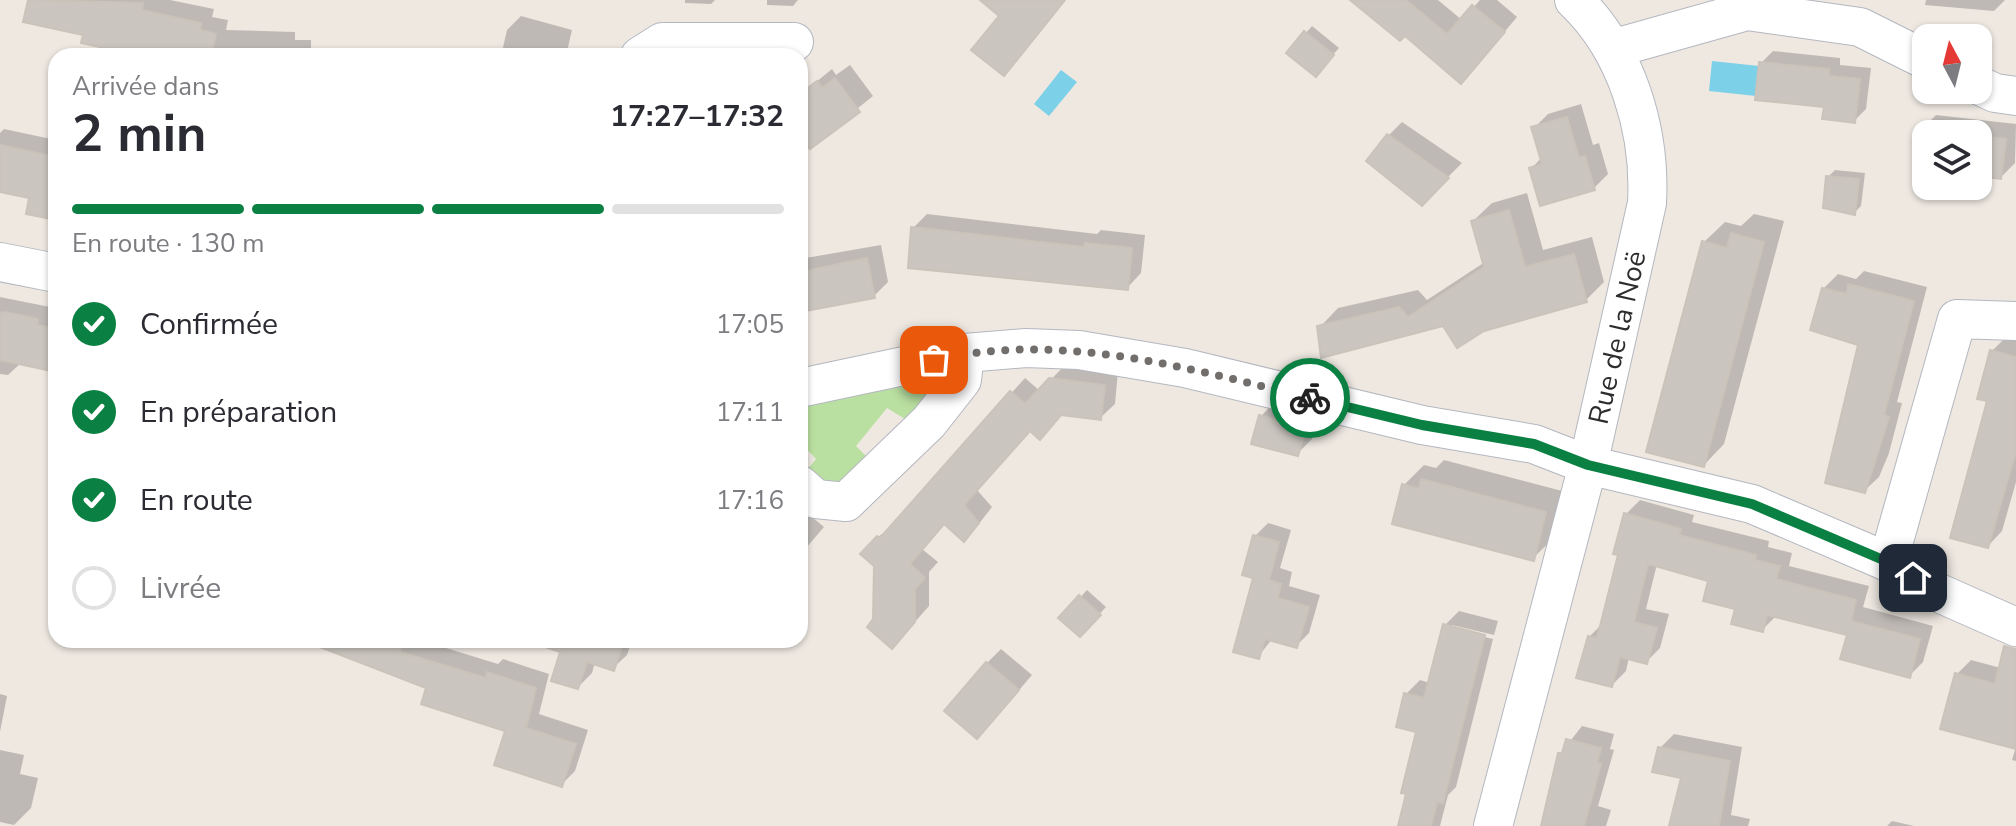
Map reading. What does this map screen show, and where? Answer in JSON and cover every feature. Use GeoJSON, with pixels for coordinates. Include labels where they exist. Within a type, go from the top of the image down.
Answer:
{"type":"FeatureCollection","features":[{"type":"Feature","properties":{"kind":"street","name":"Rue de la Noë"},"geometry":{"type":"LineString","coordinates":[[1493,826],[1588,465],[1647,203],[1649,170],[1645,141],[1615,48],[1574,0]]}},
{"type":"Feature","properties":{"kind":"street"},"geometry":{"type":"LineString","coordinates":[[1615,48],[1747,11],[1860,27],[1912,53]]}},
{"type":"Feature","properties":{"kind":"street"},"geometry":{"type":"LineString","coordinates":[[653,48],[662,42],[794,42]]}},
{"type":"Feature","properties":{"kind":"street"},"geometry":{"type":"LineString","coordinates":[[1992,92],[2016,96]]}},
{"type":"Feature","properties":{"kind":"street"},"geometry":{"type":"LineString","coordinates":[[0,262],[48,271]]}},
{"type":"Feature","properties":{"kind":"street"},"geometry":{"type":"LineString","coordinates":[[1888,562],[1957,319],[2016,321]]}},
{"type":"Feature","properties":{"kind":"street"},"geometry":{"type":"LineString","coordinates":[[808,386],[965,353],[1026,348],[1079,350],[1185,368],[1422,425],[1534,444],[1588,465],[1752,504],[1888,562],[1939,593],[2016,627]]}},
{"type":"Feature","properties":{"kind":"street"},"geometry":{"type":"LineString","coordinates":[[808,492],[816,499],[846,502],[938,411],[962,380],[965,353]]}},
{"type":"Feature","properties":{"kind":"green space"},"geometry":{"type":"Polygon","coordinates":[[[931,375],[937,380],[937,389],[910,422],[887,408],[856,446],[872,462],[843,487],[808,476],[808,469],[816,459],[808,450],[808,401],[931,375]]]}},
{"type":"Feature","properties":{"kind":"water"},"geometry":{"type":"Polygon","coordinates":[[[1712,61],[1759,66],[1756,96],[1709,91],[1712,61]]]}},
{"type":"Feature","properties":{"kind":"water"},"geometry":{"type":"Polygon","coordinates":[[[1061,70],[1077,82],[1049,116],[1034,104],[1061,70]]]}},
{"type":"Feature","properties":{"kind":"building"},"geometry":{"type":"Polygon","coordinates":[[[28,0],[143,3],[142,10],[201,23],[200,30],[216,34],[213,48],[104,48],[81,43],[83,35],[23,22],[28,0]]]}},
{"type":"Feature","properties":{"kind":"building"},"geometry":{"type":"Polygon","coordinates":[[[980,0],[1065,0],[1004,76],[971,50],[999,16],[980,0]]]}},
{"type":"Feature","properties":{"kind":"building"},"geometry":{"type":"Polygon","coordinates":[[[1350,0],[1406,0],[1447,34],[1472,5],[1505,32],[1461,84],[1405,36],[1400,41],[1350,0]]]}},
{"type":"Feature","properties":{"kind":"building"},"geometry":{"type":"Polygon","coordinates":[[[1304,31],[1334,55],[1316,77],[1286,53],[1304,31]]]}},
{"type":"Feature","properties":{"kind":"building"},"geometry":{"type":"Polygon","coordinates":[[[1759,62],[1829,69],[1829,76],[1860,79],[1855,123],[1822,119],[1824,107],[1755,100],[1759,62]]]}},
{"type":"Feature","properties":{"kind":"building"},"geometry":{"type":"Polygon","coordinates":[[[835,78],[860,112],[810,149],[808,88],[817,81],[822,88],[835,78]]]}},
{"type":"Feature","properties":{"kind":"building"},"geometry":{"type":"Polygon","coordinates":[[[1567,117],[1579,158],[1585,156],[1595,190],[1540,206],[1529,168],[1542,164],[1531,127],[1567,117]]]}},
{"type":"Feature","properties":{"kind":"building"},"geometry":{"type":"Polygon","coordinates":[[[1387,134],[1449,178],[1422,206],[1366,161],[1387,134]]]}},
{"type":"Feature","properties":{"kind":"building"},"geometry":{"type":"Polygon","coordinates":[[[1992,137],[2006,139],[2001,179],[1992,178],[1992,137]]]}},
{"type":"Feature","properties":{"kind":"building"},"geometry":{"type":"Polygon","coordinates":[[[0,145],[48,155],[48,218],[26,214],[29,198],[0,192],[0,145]]]}},
{"type":"Feature","properties":{"kind":"building"},"geometry":{"type":"Polygon","coordinates":[[[1826,176],[1859,179],[1855,215],[1823,208],[1826,176]]]}},
{"type":"Feature","properties":{"kind":"building"},"geometry":{"type":"Polygon","coordinates":[[[1509,210],[1525,267],[1574,254],[1587,302],[1484,331],[1457,348],[1443,326],[1321,358],[1317,326],[1399,307],[1408,317],[1484,267],[1471,221],[1509,210]]]}},
{"type":"Feature","properties":{"kind":"building"},"geometry":{"type":"Polygon","coordinates":[[[911,227],[1084,247],[1085,243],[1132,248],[1128,290],[908,268],[911,227]]]}},
{"type":"Feature","properties":{"kind":"building"},"geometry":{"type":"Polygon","coordinates":[[[1731,233],[1764,242],[1704,467],[1646,452],[1702,241],[1727,248],[1731,233]]]}},
{"type":"Feature","properties":{"kind":"building"},"geometry":{"type":"Polygon","coordinates":[[[867,258],[875,298],[808,311],[808,270],[867,258]]]}},
{"type":"Feature","properties":{"kind":"building"},"geometry":{"type":"Polygon","coordinates":[[[1848,284],[1914,301],[1884,415],[1889,417],[1865,493],[1825,483],[1858,345],[1810,330],[1822,288],[1847,294],[1848,284]]]}},
{"type":"Feature","properties":{"kind":"building"},"geometry":{"type":"Polygon","coordinates":[[[0,313],[38,319],[37,325],[48,327],[48,370],[0,360],[0,313]]]}},
{"type":"Feature","properties":{"kind":"building"},"geometry":{"type":"Polygon","coordinates":[[[1990,350],[2016,357],[2016,451],[1988,548],[1950,538],[1987,401],[1977,399],[1990,350]]]}},
{"type":"Feature","properties":{"kind":"building"},"geometry":{"type":"Polygon","coordinates":[[[1049,378],[1105,385],[1101,420],[1061,415],[1040,440],[1030,431],[964,505],[979,523],[964,542],[944,524],[910,564],[925,578],[915,589],[915,622],[892,649],[867,627],[873,619],[874,566],[860,554],[877,536],[880,538],[1010,391],[1025,404],[1049,378]]]}},
{"type":"Feature","properties":{"kind":"building"},"geometry":{"type":"Polygon","coordinates":[[[1259,415],[1306,428],[1298,456],[1251,444],[1259,415]]]}},
{"type":"Feature","properties":{"kind":"building"},"geometry":{"type":"Polygon","coordinates":[[[1421,479],[1546,512],[1534,561],[1392,524],[1402,484],[1419,489],[1421,479]]]}},
{"type":"Feature","properties":{"kind":"building"},"geometry":{"type":"Polygon","coordinates":[[[1624,513],[1681,529],[1679,535],[1756,555],[1755,560],[1780,566],[1776,579],[1856,600],[1851,621],[1920,639],[1910,678],[1840,659],[1847,635],[1767,615],[1763,632],[1731,624],[1735,609],[1703,601],[1708,581],[1648,564],[1634,622],[1657,628],[1647,664],[1620,657],[1612,687],[1576,678],[1588,636],[1597,638],[1618,555],[1613,554],[1624,513]]]}},
{"type":"Feature","properties":{"kind":"building"},"geometry":{"type":"Polygon","coordinates":[[[1253,535],[1279,542],[1269,580],[1281,584],[1278,598],[1309,607],[1297,648],[1265,639],[1259,659],[1233,652],[1253,578],[1242,575],[1253,535]]]}},
{"type":"Feature","properties":{"kind":"building"},"geometry":{"type":"Polygon","coordinates":[[[1079,595],[1101,615],[1080,637],[1058,618],[1079,595]]]}},
{"type":"Feature","properties":{"kind":"building"},"geometry":{"type":"Polygon","coordinates":[[[1443,624],[1485,635],[1443,803],[1437,802],[1431,826],[1398,826],[1406,794],[1401,793],[1416,732],[1396,727],[1404,693],[1424,698],[1443,624]]]}},
{"type":"Feature","properties":{"kind":"building"},"geometry":{"type":"Polygon","coordinates":[[[2004,646],[2016,649],[2016,749],[1940,729],[1955,673],[1995,684],[2004,646]]]}},
{"type":"Feature","properties":{"kind":"building"},"geometry":{"type":"Polygon","coordinates":[[[323,648],[401,648],[400,652],[486,678],[487,672],[536,688],[526,728],[576,744],[562,787],[494,765],[505,731],[421,704],[426,688],[323,648]]]}},
{"type":"Feature","properties":{"kind":"building"},"geometry":{"type":"Polygon","coordinates":[[[548,648],[621,648],[614,671],[587,662],[578,689],[551,681],[560,652],[548,648]]]}},
{"type":"Feature","properties":{"kind":"building"},"geometry":{"type":"Polygon","coordinates":[[[986,662],[1019,690],[977,739],[944,711],[986,662]]]}},
{"type":"Feature","properties":{"kind":"building"},"geometry":{"type":"Polygon","coordinates":[[[1566,739],[1601,748],[1597,763],[1601,764],[1584,826],[1541,826],[1558,753],[1562,753],[1566,739]]]}},
{"type":"Feature","properties":{"kind":"building"},"geometry":{"type":"Polygon","coordinates":[[[1658,747],[1730,761],[1719,826],[1669,826],[1681,778],[1652,772],[1658,747]]]}},
{"type":"Feature","properties":{"kind":"way so far"},"geometry":{"type":"LineString","coordinates":[[934,360],[965,353],[1026,348],[1079,350],[1185,368],[1310,398]]}},
{"type":"Feature","properties":{"kind":"route"},"geometry":{"type":"LineString","coordinates":[[1310,398],[1422,425],[1534,444],[1588,465],[1752,504],[1888,562],[1913,578]]}}]}
